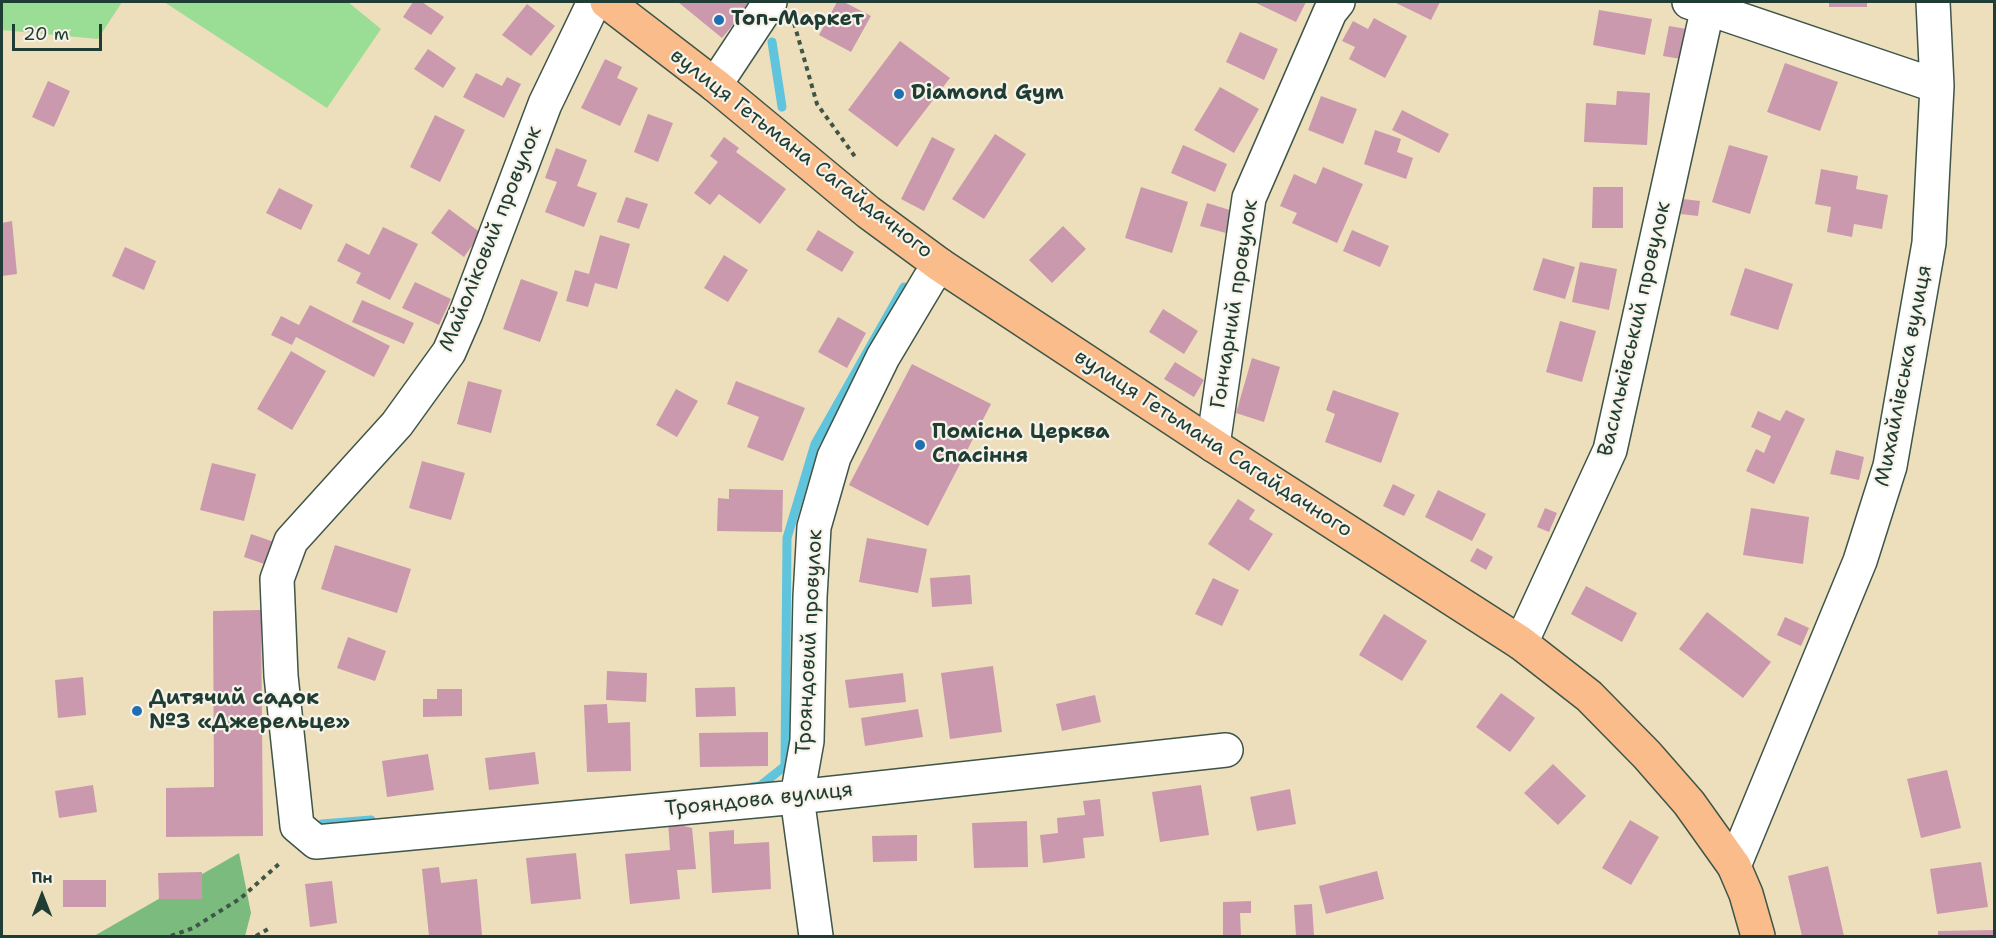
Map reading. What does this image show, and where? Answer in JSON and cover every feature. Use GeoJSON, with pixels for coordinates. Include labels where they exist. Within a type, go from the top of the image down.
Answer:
{"type":"FeatureCollection","features":[{"type":"Feature","properties":{"kind":"main road","name":"вулиця Гетьмана Сагайдачного"},"geometry":{"type":"LineString","coordinates":[[607,2],[715,85],[868,212],[940,264],[1213,445],[1521,643],[1589,696],[1647,755],[1689,803],[1734,866],[1746,894],[1758,936]]}},
{"type":"Feature","properties":{"kind":"street","name":"Майоліковий провулок"},"geometry":{"type":"LineString","coordinates":[[297,826],[281,676],[277,579],[291,541],[397,424],[449,352],[545,104],[594,2]]}},
{"type":"Feature","properties":{"kind":"street","name":"Гончарний провулок"},"geometry":{"type":"LineString","coordinates":[[1213,445],[1249,198],[1330,12],[1338,2]]}},
{"type":"Feature","properties":{"kind":"street","name":"Михайлівська вулиця"},"geometry":{"type":"LineString","coordinates":[[1734,866],[1860,561],[1890,466],[1929,243],[1937,86],[1933,2]]}},
{"type":"Feature","properties":{"kind":"street"},"geometry":{"type":"LineString","coordinates":[[1702,4],[1937,86]]}},
{"type":"Feature","properties":{"kind":"street","name":"Васильківський провулок"},"geometry":{"type":"LineString","coordinates":[[1521,643],[1610,450],[1702,4]]}},
{"type":"Feature","properties":{"kind":"street"},"geometry":{"type":"LineString","coordinates":[[715,85],[781,7]]}},
{"type":"Feature","properties":{"kind":"street","name":"Трояндовий провулок"},"geometry":{"type":"LineString","coordinates":[[816,936],[797,797],[807,741],[814,527],[834,457],[883,357],[940,264]]}},
{"type":"Feature","properties":{"kind":"street","name":"Трояндова вулиця"},"geometry":{"type":"LineString","coordinates":[[297,826],[316,842],[797,797],[1226,750]]}},
{"type":"Feature","properties":{"kind":"path"},"geometry":{"type":"LineString","coordinates":[[781,7],[817,104],[856,159]]}},
{"type":"Feature","properties":{"kind":"path"},"geometry":{"type":"LineString","coordinates":[[171,936],[193,928],[241,898],[279,864]]}},
{"type":"Feature","properties":{"kind":"path"},"geometry":{"type":"LineString","coordinates":[[256,936],[270,928]]}},
{"type":"Feature","properties":{"kind":"green space"},"geometry":{"type":"Polygon","coordinates":[[[2,2],[122,2],[98,39],[2,30],[2,2]]]}},
{"type":"Feature","properties":{"kind":"green space"},"geometry":{"type":"Polygon","coordinates":[[[164,2],[348,2],[381,29],[327,108],[164,2]]]}},
{"type":"Feature","properties":{"kind":"green space"},"geometry":{"type":"Polygon","coordinates":[[[239,853],[251,913],[245,936],[94,936],[239,853]]]}},
{"type":"Feature","properties":{"kind":"building"},"geometry":{"type":"Polygon","coordinates":[[[413,2],[422,2],[444,17],[431,35],[403,17],[413,2]]]}},
{"type":"Feature","properties":{"kind":"building","name":"Топ-Маркет"},"geometry":{"type":"Polygon","coordinates":[[[678,2],[752,2],[722,38],[678,2]]]}},
{"type":"Feature","properties":{"kind":"building"},"geometry":{"type":"Polygon","coordinates":[[[837,2],[844,2],[871,16],[851,52],[819,35],[837,2]]]}},
{"type":"Feature","properties":{"kind":"building"},"geometry":{"type":"Polygon","coordinates":[[[1254,2],[1306,2],[1296,22],[1254,2]]]}},
{"type":"Feature","properties":{"kind":"building"},"geometry":{"type":"Polygon","coordinates":[[[1394,2],[1440,2],[1431,20],[1394,2]]]}},
{"type":"Feature","properties":{"kind":"building"},"geometry":{"type":"Polygon","coordinates":[[[1829,2],[1867,2],[1867,7],[1829,7],[1829,2]]]}},
{"type":"Feature","properties":{"kind":"building"},"geometry":{"type":"Polygon","coordinates":[[[527,4],[555,26],[531,56],[502,35],[527,4]]]}},
{"type":"Feature","properties":{"kind":"building"},"geometry":{"type":"Polygon","coordinates":[[[1599,10],[1652,19],[1645,55],[1593,45],[1599,10]]]}},
{"type":"Feature","properties":{"kind":"building"},"geometry":{"type":"Polygon","coordinates":[[[1374,18],[1407,36],[1385,78],[1349,59],[1355,47],[1342,41],[1353,21],[1368,29],[1374,18]]]}},
{"type":"Feature","properties":{"kind":"building"},"geometry":{"type":"Polygon","coordinates":[[[1669,26],[1687,29],[1681,59],[1663,56],[1669,26]]]}},
{"type":"Feature","properties":{"kind":"building"},"geometry":{"type":"Polygon","coordinates":[[[1240,32],[1278,49],[1264,80],[1226,62],[1240,32]]]}},
{"type":"Feature","properties":{"kind":"building","name":"Diamond Gym"},"geometry":{"type":"Polygon","coordinates":[[[900,41],[950,78],[897,147],[848,110],[900,41]]]}},
{"type":"Feature","properties":{"kind":"building"},"geometry":{"type":"Polygon","coordinates":[[[428,49],[456,68],[443,88],[414,69],[428,49]]]}},
{"type":"Feature","properties":{"kind":"building"},"geometry":{"type":"Polygon","coordinates":[[[605,59],[622,67],[617,78],[638,88],[620,126],[581,108],[605,59]]]}},
{"type":"Feature","properties":{"kind":"building"},"geometry":{"type":"Polygon","coordinates":[[[1785,63],[1838,82],[1820,131],[1767,112],[1785,63]]]}},
{"type":"Feature","properties":{"kind":"building"},"geometry":{"type":"Polygon","coordinates":[[[476,73],[502,86],[507,77],[521,84],[504,118],[463,97],[476,73]]]}},
{"type":"Feature","properties":{"kind":"building"},"geometry":{"type":"Polygon","coordinates":[[[48,81],[70,91],[54,127],[32,117],[48,81]]]}},
{"type":"Feature","properties":{"kind":"building"},"geometry":{"type":"Polygon","coordinates":[[[1220,87],[1259,109],[1234,153],[1194,130],[1220,87]]]}},
{"type":"Feature","properties":{"kind":"building"},"geometry":{"type":"Polygon","coordinates":[[[1617,91],[1650,93],[1647,145],[1584,142],[1586,103],[1616,105],[1617,91]]]}},
{"type":"Feature","properties":{"kind":"building"},"geometry":{"type":"Polygon","coordinates":[[[1321,96],[1357,109],[1343,144],[1308,130],[1321,96]]]}},
{"type":"Feature","properties":{"kind":"building"},"geometry":{"type":"Polygon","coordinates":[[[1402,110],[1449,134],[1439,153],[1392,130],[1402,110]]]}},
{"type":"Feature","properties":{"kind":"building"},"geometry":{"type":"Polygon","coordinates":[[[648,114],[673,123],[658,162],[634,152],[648,114]]]}},
{"type":"Feature","properties":{"kind":"building"},"geometry":{"type":"Polygon","coordinates":[[[435,115],[465,130],[440,182],[410,167],[435,115]]]}},
{"type":"Feature","properties":{"kind":"building"},"geometry":{"type":"Polygon","coordinates":[[[1375,130],[1401,139],[1397,152],[1413,158],[1406,179],[1364,164],[1375,130]]]}},
{"type":"Feature","properties":{"kind":"building"},"geometry":{"type":"Polygon","coordinates":[[[995,134],[1026,154],[984,219],[952,199],[995,134]]]}},
{"type":"Feature","properties":{"kind":"building"},"geometry":{"type":"Polygon","coordinates":[[[724,137],[739,148],[736,152],[786,189],[760,224],[719,194],[710,205],[694,193],[718,162],[710,156],[724,137]]]}},
{"type":"Feature","properties":{"kind":"building"},"geometry":{"type":"Polygon","coordinates":[[[932,137],[955,149],[924,211],[901,199],[932,137]]]}},
{"type":"Feature","properties":{"kind":"building"},"geometry":{"type":"Polygon","coordinates":[[[1183,145],[1227,164],[1215,192],[1171,173],[1183,145]]]}},
{"type":"Feature","properties":{"kind":"building"},"geometry":{"type":"Polygon","coordinates":[[[1729,145],[1768,156],[1750,214],[1712,202],[1729,145]]]}},
{"type":"Feature","properties":{"kind":"building"},"geometry":{"type":"Polygon","coordinates":[[[556,148],[587,160],[577,186],[597,193],[584,227],[545,212],[557,182],[545,178],[556,148]]]}},
{"type":"Feature","properties":{"kind":"building"},"geometry":{"type":"Polygon","coordinates":[[[1323,167],[1363,184],[1337,243],[1292,223],[1297,213],[1280,206],[1294,174],[1316,184],[1323,167]]]}},
{"type":"Feature","properties":{"kind":"building"},"geometry":{"type":"Polygon","coordinates":[[[1821,169],[1858,176],[1856,189],[1888,195],[1882,229],[1854,224],[1852,237],[1827,232],[1831,207],[1815,204],[1821,169]]]}},
{"type":"Feature","properties":{"kind":"building"},"geometry":{"type":"Polygon","coordinates":[[[1141,187],[1188,202],[1172,253],[1125,238],[1141,187]]]}},
{"type":"Feature","properties":{"kind":"building"},"geometry":{"type":"Polygon","coordinates":[[[1593,187],[1623,187],[1623,228],[1592,228],[1593,187]]]}},
{"type":"Feature","properties":{"kind":"building"},"geometry":{"type":"Polygon","coordinates":[[[279,188],[313,205],[301,230],[266,213],[279,188]]]}},
{"type":"Feature","properties":{"kind":"building"},"geometry":{"type":"Polygon","coordinates":[[[626,197],[648,204],[639,229],[617,222],[626,197]]]}},
{"type":"Feature","properties":{"kind":"building"},"geometry":{"type":"Polygon","coordinates":[[[1683,199],[1700,201],[1698,216],[1681,214],[1683,199]]]}},
{"type":"Feature","properties":{"kind":"building"},"geometry":{"type":"Polygon","coordinates":[[[1207,203],[1233,211],[1226,233],[1200,226],[1207,203]]]}},
{"type":"Feature","properties":{"kind":"building"},"geometry":{"type":"Polygon","coordinates":[[[449,209],[481,233],[464,257],[431,233],[449,209]]]}},
{"type":"Feature","properties":{"kind":"building"},"geometry":{"type":"Polygon","coordinates":[[[12,221],[17,274],[2,276],[2,223],[12,221]]]}},
{"type":"Feature","properties":{"kind":"building"},"geometry":{"type":"Polygon","coordinates":[[[1063,226],[1086,249],[1052,283],[1029,260],[1063,226]]]}},
{"type":"Feature","properties":{"kind":"building"},"geometry":{"type":"Polygon","coordinates":[[[383,227],[418,244],[390,300],[356,283],[361,273],[337,261],[346,243],[369,255],[383,227]]]}},
{"type":"Feature","properties":{"kind":"building"},"geometry":{"type":"Polygon","coordinates":[[[818,230],[854,252],[842,272],[806,250],[818,230]]]}},
{"type":"Feature","properties":{"kind":"building"},"geometry":{"type":"Polygon","coordinates":[[[1352,230],[1389,246],[1380,267],[1343,251],[1352,230]]]}},
{"type":"Feature","properties":{"kind":"building"},"geometry":{"type":"Polygon","coordinates":[[[600,235],[630,244],[617,289],[595,283],[588,307],[566,301],[575,270],[589,274],[600,235]]]}},
{"type":"Feature","properties":{"kind":"building"},"geometry":{"type":"Polygon","coordinates":[[[125,247],[156,261],[144,290],[112,276],[125,247]]]}},
{"type":"Feature","properties":{"kind":"building"},"geometry":{"type":"Polygon","coordinates":[[[724,255],[748,270],[728,302],[704,288],[724,255]]]}},
{"type":"Feature","properties":{"kind":"building"},"geometry":{"type":"Polygon","coordinates":[[[1543,258],[1575,267],[1565,299],[1533,290],[1543,258]]]}},
{"type":"Feature","properties":{"kind":"building"},"geometry":{"type":"Polygon","coordinates":[[[1580,262],[1617,269],[1609,310],[1572,302],[1580,262]]]}},
{"type":"Feature","properties":{"kind":"building"},"geometry":{"type":"Polygon","coordinates":[[[1745,268],[1793,284],[1778,330],[1730,315],[1745,268]]]}},
{"type":"Feature","properties":{"kind":"building"},"geometry":{"type":"Polygon","coordinates":[[[521,279],[558,292],[540,342],[503,329],[521,279]]]}},
{"type":"Feature","properties":{"kind":"building"},"geometry":{"type":"Polygon","coordinates":[[[415,282],[451,299],[439,325],[402,308],[415,282]]]}},
{"type":"Feature","properties":{"kind":"building"},"geometry":{"type":"Polygon","coordinates":[[[362,300],[414,323],[404,344],[352,322],[362,300]]]}},
{"type":"Feature","properties":{"kind":"building"},"geometry":{"type":"Polygon","coordinates":[[[310,305],[390,346],[374,377],[296,337],[292,345],[271,335],[281,316],[299,325],[310,305]]]}},
{"type":"Feature","properties":{"kind":"building"},"geometry":{"type":"Polygon","coordinates":[[[1163,309],[1198,331],[1184,354],[1149,332],[1163,309]]]}},
{"type":"Feature","properties":{"kind":"building"},"geometry":{"type":"Polygon","coordinates":[[[838,317],[866,333],[847,368],[818,352],[838,317]]]}},
{"type":"Feature","properties":{"kind":"building"},"geometry":{"type":"Polygon","coordinates":[[[1560,321],[1596,331],[1582,382],[1546,372],[1560,321]]]}},
{"type":"Feature","properties":{"kind":"building"},"geometry":{"type":"Polygon","coordinates":[[[291,351],[326,371],[292,430],[257,409],[291,351]]]}},
{"type":"Feature","properties":{"kind":"building"},"geometry":{"type":"Polygon","coordinates":[[[1252,358],[1280,367],[1264,422],[1236,413],[1252,358]]]}},
{"type":"Feature","properties":{"kind":"building"},"geometry":{"type":"Polygon","coordinates":[[[1175,362],[1204,380],[1194,397],[1164,379],[1175,362]]]}},
{"type":"Feature","properties":{"kind":"building","name":"Помісна Церква Спасіння"},"geometry":{"type":"Polygon","coordinates":[[[912,364],[991,404],[928,526],[849,485],[912,364]]]}},
{"type":"Feature","properties":{"kind":"building"},"geometry":{"type":"Polygon","coordinates":[[[468,381],[502,390],[491,433],[457,424],[468,381]]]}},
{"type":"Feature","properties":{"kind":"building"},"geometry":{"type":"Polygon","coordinates":[[[736,381],[805,408],[783,461],[747,447],[759,417],[727,404],[736,381]]]}},
{"type":"Feature","properties":{"kind":"building"},"geometry":{"type":"Polygon","coordinates":[[[676,389],[698,401],[677,437],[656,425],[676,389]]]}},
{"type":"Feature","properties":{"kind":"building"},"geometry":{"type":"Polygon","coordinates":[[[1333,390],[1399,413],[1381,463],[1325,442],[1335,414],[1326,410],[1333,390]]]}},
{"type":"Feature","properties":{"kind":"building"},"geometry":{"type":"Polygon","coordinates":[[[1786,410],[1805,419],[1774,484],[1746,471],[1756,449],[1764,453],[1771,436],[1751,427],[1758,411],[1780,421],[1786,410]]]}},
{"type":"Feature","properties":{"kind":"building"},"geometry":{"type":"Polygon","coordinates":[[[1836,450],[1864,457],[1859,480],[1830,474],[1836,450]]]}},
{"type":"Feature","properties":{"kind":"building"},"geometry":{"type":"Polygon","coordinates":[[[422,461],[465,473],[451,520],[409,508],[422,461]]]}},
{"type":"Feature","properties":{"kind":"building"},"geometry":{"type":"Polygon","coordinates":[[[212,463],[256,474],[244,521],[200,510],[212,463]]]}},
{"type":"Feature","properties":{"kind":"building"},"geometry":{"type":"Polygon","coordinates":[[[1393,484],[1415,495],[1404,516],[1383,506],[1393,484]]]}},
{"type":"Feature","properties":{"kind":"building"},"geometry":{"type":"Polygon","coordinates":[[[729,489],[783,490],[782,532],[717,531],[718,498],[729,499],[729,489]]]}},
{"type":"Feature","properties":{"kind":"building"},"geometry":{"type":"Polygon","coordinates":[[[1438,490],[1486,514],[1472,541],[1425,517],[1438,490]]]}},
{"type":"Feature","properties":{"kind":"building"},"geometry":{"type":"Polygon","coordinates":[[[1238,499],[1255,510],[1249,519],[1273,534],[1249,571],[1208,544],[1238,499]]]}},
{"type":"Feature","properties":{"kind":"building"},"geometry":{"type":"Polygon","coordinates":[[[1545,508],[1557,513],[1549,532],[1537,527],[1545,508]]]}},
{"type":"Feature","properties":{"kind":"building"},"geometry":{"type":"Polygon","coordinates":[[[1751,508],[1809,517],[1803,564],[1743,555],[1751,508]]]}},
{"type":"Feature","properties":{"kind":"building"},"geometry":{"type":"Polygon","coordinates":[[[251,534],[280,544],[273,567],[244,557],[251,534]]]}},
{"type":"Feature","properties":{"kind":"building"},"geometry":{"type":"Polygon","coordinates":[[[867,538],[927,549],[918,593],[859,582],[867,538]]]}},
{"type":"Feature","properties":{"kind":"building"},"geometry":{"type":"Polygon","coordinates":[[[335,545],[411,569],[397,613],[321,589],[335,545]]]}},
{"type":"Feature","properties":{"kind":"building"},"geometry":{"type":"Polygon","coordinates":[[[1477,548],[1493,557],[1486,570],[1470,561],[1477,548]]]}},
{"type":"Feature","properties":{"kind":"building"},"geometry":{"type":"Polygon","coordinates":[[[970,575],[972,604],[932,607],[930,578],[970,575]]]}},
{"type":"Feature","properties":{"kind":"building"},"geometry":{"type":"Polygon","coordinates":[[[1213,578],[1239,590],[1222,626],[1195,614],[1213,578]]]}},
{"type":"Feature","properties":{"kind":"building"},"geometry":{"type":"Polygon","coordinates":[[[1586,586],[1637,613],[1622,642],[1571,614],[1586,586]]]}},
{"type":"Feature","properties":{"kind":"building"},"geometry":{"type":"Polygon","coordinates":[[[261,610],[263,836],[166,837],[166,788],[214,787],[213,611],[261,610]]]}},
{"type":"Feature","properties":{"kind":"building"},"geometry":{"type":"Polygon","coordinates":[[[1707,612],[1771,662],[1743,698],[1679,649],[1707,612]]]}},
{"type":"Feature","properties":{"kind":"building"},"geometry":{"type":"Polygon","coordinates":[[[1384,614],[1427,641],[1402,681],[1359,655],[1384,614]]]}},
{"type":"Feature","properties":{"kind":"building"},"geometry":{"type":"Polygon","coordinates":[[[1785,617],[1809,628],[1801,646],[1777,635],[1785,617]]]}},
{"type":"Feature","properties":{"kind":"building"},"geometry":{"type":"Polygon","coordinates":[[[348,637],[386,651],[375,681],[337,668],[348,637]]]}},
{"type":"Feature","properties":{"kind":"building"},"geometry":{"type":"Polygon","coordinates":[[[993,666],[1002,732],[950,739],[941,673],[993,666]]]}},
{"type":"Feature","properties":{"kind":"building"},"geometry":{"type":"Polygon","coordinates":[[[607,671],[647,673],[646,702],[606,700],[607,671]]]}},
{"type":"Feature","properties":{"kind":"building"},"geometry":{"type":"Polygon","coordinates":[[[903,673],[906,702],[849,708],[845,680],[903,673]]]}},
{"type":"Feature","properties":{"kind":"building"},"geometry":{"type":"Polygon","coordinates":[[[83,677],[86,715],[58,718],[55,680],[83,677]]]}},
{"type":"Feature","properties":{"kind":"building"},"geometry":{"type":"Polygon","coordinates":[[[735,687],[736,716],[696,717],[695,688],[735,687]]]}},
{"type":"Feature","properties":{"kind":"building"},"geometry":{"type":"Polygon","coordinates":[[[437,689],[462,689],[462,716],[423,717],[423,699],[437,699],[437,689]]]}},
{"type":"Feature","properties":{"kind":"building"},"geometry":{"type":"Polygon","coordinates":[[[1501,693],[1535,718],[1510,752],[1476,727],[1501,693]]]}},
{"type":"Feature","properties":{"kind":"building"},"geometry":{"type":"Polygon","coordinates":[[[1095,695],[1101,722],[1062,731],[1056,704],[1095,695]]]}},
{"type":"Feature","properties":{"kind":"building"},"geometry":{"type":"Polygon","coordinates":[[[607,704],[608,723],[630,722],[631,771],[587,772],[584,705],[607,704]]]}},
{"type":"Feature","properties":{"kind":"building"},"geometry":{"type":"Polygon","coordinates":[[[918,709],[923,737],[865,746],[861,718],[918,709]]]}},
{"type":"Feature","properties":{"kind":"building"},"geometry":{"type":"Polygon","coordinates":[[[768,732],[768,766],[700,767],[699,733],[768,732]]]}},
{"type":"Feature","properties":{"kind":"building"},"geometry":{"type":"Polygon","coordinates":[[[535,752],[539,784],[489,790],[485,758],[535,752]]]}},
{"type":"Feature","properties":{"kind":"building"},"geometry":{"type":"Polygon","coordinates":[[[428,754],[434,790],[387,797],[382,761],[428,754]]]}},
{"type":"Feature","properties":{"kind":"building"},"geometry":{"type":"Polygon","coordinates":[[[1553,764],[1586,796],[1558,825],[1524,793],[1553,764]]]}},
{"type":"Feature","properties":{"kind":"building"},"geometry":{"type":"Polygon","coordinates":[[[1947,770],[1961,828],[1921,838],[1907,779],[1947,770]]]}},
{"type":"Feature","properties":{"kind":"building"},"geometry":{"type":"Polygon","coordinates":[[[93,785],[97,812],[59,818],[55,791],[93,785]]]}},
{"type":"Feature","properties":{"kind":"building"},"geometry":{"type":"Polygon","coordinates":[[[1201,785],[1209,835],[1160,842],[1152,792],[1201,785]]]}},
{"type":"Feature","properties":{"kind":"building"},"geometry":{"type":"Polygon","coordinates":[[[1290,789],[1296,824],[1257,831],[1250,797],[1290,789]]]}},
{"type":"Feature","properties":{"kind":"building"},"geometry":{"type":"Polygon","coordinates":[[[1100,799],[1104,836],[1083,838],[1085,858],[1043,863],[1040,835],[1058,833],[1057,818],[1085,815],[1083,801],[1100,799]]]}},
{"type":"Feature","properties":{"kind":"building"},"geometry":{"type":"Polygon","coordinates":[[[1630,820],[1659,837],[1631,885],[1602,868],[1630,820]]]}},
{"type":"Feature","properties":{"kind":"building"},"geometry":{"type":"Polygon","coordinates":[[[1027,821],[1028,867],[974,868],[972,823],[1027,821]]]}},
{"type":"Feature","properties":{"kind":"building"},"geometry":{"type":"Polygon","coordinates":[[[668,822],[692,828],[696,869],[677,870],[680,899],[630,904],[625,854],[670,850],[668,822]]]}},
{"type":"Feature","properties":{"kind":"building"},"geometry":{"type":"Polygon","coordinates":[[[734,830],[734,844],[769,842],[771,889],[712,893],[709,832],[734,830]]]}},
{"type":"Feature","properties":{"kind":"building"},"geometry":{"type":"Polygon","coordinates":[[[917,835],[917,861],[873,862],[872,836],[917,835]]]}},
{"type":"Feature","properties":{"kind":"building"},"geometry":{"type":"Polygon","coordinates":[[[576,853],[581,899],[531,904],[526,858],[576,853]]]}},
{"type":"Feature","properties":{"kind":"building"},"geometry":{"type":"Polygon","coordinates":[[[1981,862],[1988,907],[1937,914],[1930,869],[1981,862]]]}},
{"type":"Feature","properties":{"kind":"building"},"geometry":{"type":"Polygon","coordinates":[[[1828,866],[1844,936],[1802,936],[1788,876],[1828,866]]]}},
{"type":"Feature","properties":{"kind":"building"},"geometry":{"type":"Polygon","coordinates":[[[439,867],[441,883],[477,879],[482,935],[429,936],[422,869],[439,867]]]}},
{"type":"Feature","properties":{"kind":"building"},"geometry":{"type":"Polygon","coordinates":[[[1377,871],[1384,899],[1326,914],[1319,886],[1377,871]]]}},
{"type":"Feature","properties":{"kind":"building"},"geometry":{"type":"Polygon","coordinates":[[[202,872],[202,899],[159,899],[158,873],[202,872]]]}},
{"type":"Feature","properties":{"kind":"building"},"geometry":{"type":"Polygon","coordinates":[[[63,880],[106,880],[106,907],[63,907],[63,880]]]}},
{"type":"Feature","properties":{"kind":"building"},"geometry":{"type":"Polygon","coordinates":[[[332,881],[337,923],[310,927],[305,884],[332,881]]]}},
{"type":"Feature","properties":{"kind":"building"},"geometry":{"type":"Polygon","coordinates":[[[1251,901],[1251,913],[1240,913],[1241,936],[1223,936],[1223,902],[1251,901]]]}},
{"type":"Feature","properties":{"kind":"building"},"geometry":{"type":"Polygon","coordinates":[[[1312,904],[1314,936],[1296,936],[1294,905],[1312,904]]]}},
{"type":"Feature","properties":{"kind":"building"},"geometry":{"type":"Polygon","coordinates":[[[1994,930],[1994,936],[1938,936],[1938,931],[1994,930]]]}},
{"type":"Feature","properties":{"kind":"waterway"},"geometry":{"type":"LineString","coordinates":[[772,42],[782,107]]}},
{"type":"Feature","properties":{"kind":"waterway"},"geometry":{"type":"LineString","coordinates":[[752,787],[760,786],[785,766],[787,538],[815,444],[904,287]]}},
{"type":"Feature","properties":{"kind":"waterway"},"geometry":{"type":"LineString","coordinates":[[322,824],[371,820]]}},
{"type":"Feature","properties":{"kind":"place","name":"Топ-Маркет"},"geometry":{"type":"Point","coordinates":[719,20]}},
{"type":"Feature","properties":{"kind":"place","name":"Diamond Gym"},"geometry":{"type":"Point","coordinates":[899,94]}},
{"type":"Feature","properties":{"kind":"place","name":"Помісна Церква Спасіння"},"geometry":{"type":"Point","coordinates":[920,445]}},
{"type":"Feature","properties":{"kind":"place","name":"Дитячий садок №3 «Джерельце»"},"geometry":{"type":"Point","coordinates":[137,711]}}]}
